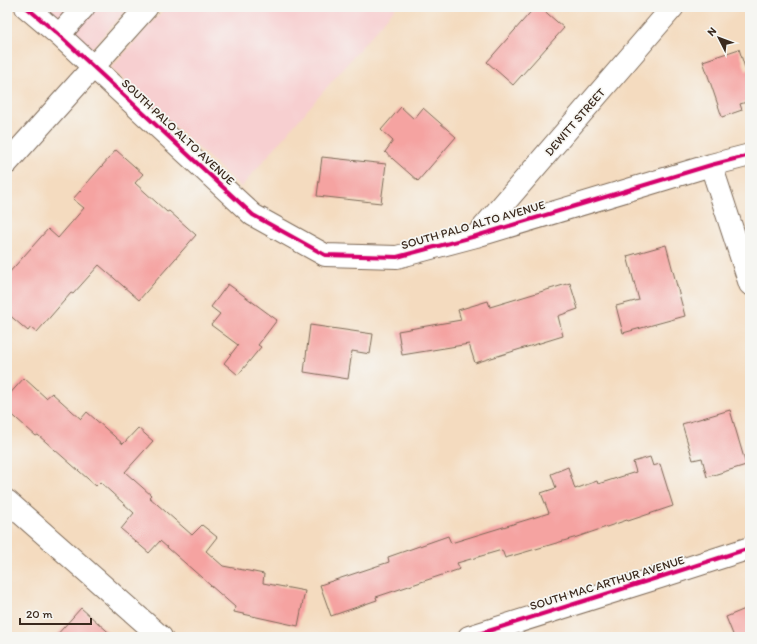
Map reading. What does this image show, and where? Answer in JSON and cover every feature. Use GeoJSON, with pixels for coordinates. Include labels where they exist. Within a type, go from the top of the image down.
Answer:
{"type":"FeatureCollection","features":[{"type":"Feature","properties":{"kind":"street","name":"SOUTH PALO ALTO AVENUE"},"geometry":{"type":"LineString","coordinates":[[26,7],[254,215],[325,255],[397,257],[476,236],[711,165],[750,155]]}},
{"type":"Feature","properties":{"kind":"street"},"geometry":{"type":"LineString","coordinates":[[58,35],[84,7]]}},
{"type":"Feature","properties":{"kind":"street"},"geometry":{"type":"LineString","coordinates":[[7,163],[147,7]]}},
{"type":"Feature","properties":{"kind":"street","name":"DEWITT STREET"},"geometry":{"type":"LineString","coordinates":[[476,236],[673,7]]}},
{"type":"Feature","properties":{"kind":"street"},"geometry":{"type":"LineString","coordinates":[[711,165],[750,284]]}},
{"type":"Feature","properties":{"kind":"street"},"geometry":{"type":"LineString","coordinates":[[7,501],[161,637]]}},
{"type":"Feature","properties":{"kind":"street","name":"SOUTH MAC ARTHUR AVENUE"},"geometry":{"type":"LineString","coordinates":[[469,637],[750,548]]}},
{"type":"Feature","properties":{"kind":"shaded area"},"geometry":{"type":"Polygon","coordinates":[[[44,7],[129,7],[91,49],[44,7]]]}},
{"type":"Feature","properties":{"kind":"shaded area"},"geometry":{"type":"Polygon","coordinates":[[[166,7],[396,7],[241,187],[111,68],[166,7]]]}},
{"type":"Feature","properties":{"kind":"building"},"geometry":{"type":"Polygon","coordinates":[[[535,7],[540,7],[564,28],[513,85],[487,62],[535,7]]]}},
{"type":"Feature","properties":{"kind":"building"},"geometry":{"type":"Polygon","coordinates":[[[739,49],[746,71],[750,69],[750,101],[740,104],[742,110],[722,117],[703,61],[739,49]]]}},
{"type":"Feature","properties":{"kind":"building"},"geometry":{"type":"Polygon","coordinates":[[[401,107],[414,119],[423,108],[456,137],[418,181],[385,152],[393,141],[381,130],[401,107]]]}},
{"type":"Feature","properties":{"kind":"building"},"geometry":{"type":"Polygon","coordinates":[[[116,150],[143,174],[135,183],[167,212],[169,211],[196,235],[139,300],[99,265],[73,294],[71,293],[37,332],[31,327],[28,331],[7,313],[7,275],[48,229],[58,238],[84,208],[73,199],[116,150]]]}},
{"type":"Feature","properties":{"kind":"building"},"geometry":{"type":"Polygon","coordinates":[[[322,157],[386,164],[381,203],[317,196],[322,157]]]}},
{"type":"Feature","properties":{"kind":"building"},"geometry":{"type":"Polygon","coordinates":[[[666,245],[685,316],[623,333],[616,306],[639,300],[627,256],[666,245]]]}},
{"type":"Feature","properties":{"kind":"building"},"geometry":{"type":"Polygon","coordinates":[[[570,283],[578,309],[558,316],[563,336],[475,363],[469,344],[402,355],[398,331],[461,320],[458,310],[488,301],[490,307],[570,283]]]}},
{"type":"Feature","properties":{"kind":"building"},"geometry":{"type":"Polygon","coordinates":[[[228,284],[277,320],[258,345],[261,347],[238,375],[224,363],[238,345],[211,325],[220,314],[211,307],[228,284]]]}},
{"type":"Feature","properties":{"kind":"building"},"geometry":{"type":"Polygon","coordinates":[[[310,325],[373,334],[370,354],[352,351],[348,379],[304,372],[310,325]]]}},
{"type":"Feature","properties":{"kind":"building"},"geometry":{"type":"Polygon","coordinates":[[[24,378],[46,398],[52,393],[81,419],[87,412],[123,444],[138,428],[153,441],[125,472],[151,495],[149,497],[192,535],[202,525],[217,537],[206,551],[223,566],[264,574],[263,583],[305,591],[298,626],[234,612],[235,607],[160,541],[149,553],[121,529],[134,513],[100,482],[96,486],[7,410],[7,397],[24,378]]]}},
{"type":"Feature","properties":{"kind":"building"},"geometry":{"type":"Polygon","coordinates":[[[730,410],[746,465],[707,477],[702,458],[693,460],[682,424],[730,410]]]}},
{"type":"Feature","properties":{"kind":"building"},"geometry":{"type":"Polygon","coordinates":[[[650,457],[653,466],[660,464],[673,506],[577,537],[505,558],[502,550],[457,563],[460,569],[376,597],[377,600],[331,616],[320,585],[389,562],[388,557],[448,536],[451,543],[549,513],[541,493],[556,488],[551,474],[568,467],[575,489],[597,481],[598,484],[636,472],[633,462],[650,457]]]}},
{"type":"Feature","properties":{"kind":"building"},"geometry":{"type":"Polygon","coordinates":[[[750,607],[750,637],[734,637],[726,617],[750,607]]]}},
{"type":"Feature","properties":{"kind":"building"},"geometry":{"type":"Polygon","coordinates":[[[81,608],[114,637],[55,637],[81,608]]]}},
{"type":"Feature","properties":{"kind":"cycle path"},"geometry":{"type":"LineString","coordinates":[[26,7],[59,35],[253,215],[325,255],[397,257],[476,236],[711,165],[750,155]]}},
{"type":"Feature","properties":{"kind":"cycle path"},"geometry":{"type":"LineString","coordinates":[[469,637],[750,548]]}}]}
